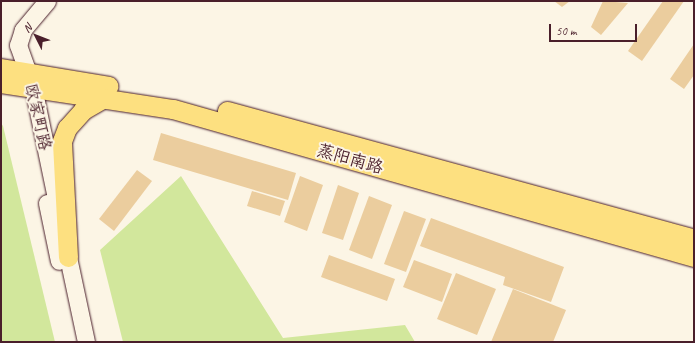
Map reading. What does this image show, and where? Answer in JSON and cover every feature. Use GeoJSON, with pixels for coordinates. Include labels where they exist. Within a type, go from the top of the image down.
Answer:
{"type":"FeatureCollection","features":[{"type":"Feature","properties":{"kind":"main road"},"geometry":{"type":"LineString","coordinates":[[27,81],[18,50],[19,36],[47,1]]}},
{"type":"Feature","properties":{"kind":"main road","name":"蒸阳南路"},"geometry":{"type":"LineString","coordinates":[[1,68],[27,81],[104,98],[173,109],[694,257]]}},
{"type":"Feature","properties":{"kind":"main road","name":"蒸阳南路"},"geometry":{"type":"LineString","coordinates":[[1,83],[27,81],[175,97],[694,239]]}},
{"type":"Feature","properties":{"kind":"main road","name":"欧家町路"},"geometry":{"type":"LineString","coordinates":[[27,81],[86,342]]}},
{"type":"Feature","properties":{"kind":"main road","name":"欧家町路"},"geometry":{"type":"LineString","coordinates":[[27,81],[76,342]]}},
{"type":"Feature","properties":{"kind":"main road"},"geometry":{"type":"LineString","coordinates":[[68,257],[62,141],[67,128],[83,110],[104,98]]}},
{"type":"Feature","properties":{"kind":"green space"},"geometry":{"type":"Polygon","coordinates":[[[1,123],[3,126],[55,342],[1,342],[1,123]]]}},
{"type":"Feature","properties":{"kind":"green space"},"geometry":{"type":"Polygon","coordinates":[[[181,176],[283,338],[405,325],[415,342],[123,342],[100,250],[181,176]]]}},
{"type":"Feature","properties":{"kind":"building"},"geometry":{"type":"Polygon","coordinates":[[[554,1],[570,1],[562,7],[554,1]]]}},
{"type":"Feature","properties":{"kind":"building"},"geometry":{"type":"Polygon","coordinates":[[[603,1],[628,3],[601,35],[591,27],[603,1]]]}},
{"type":"Feature","properties":{"kind":"building"},"geometry":{"type":"Polygon","coordinates":[[[663,1],[684,1],[642,61],[628,51],[663,1]]]}},
{"type":"Feature","properties":{"kind":"building"},"geometry":{"type":"Polygon","coordinates":[[[694,44],[694,75],[684,89],[670,79],[694,44]]]}},
{"type":"Feature","properties":{"kind":"building"},"geometry":{"type":"Polygon","coordinates":[[[161,133],[296,173],[288,200],[153,160],[161,133]]]}},
{"type":"Feature","properties":{"kind":"building"},"geometry":{"type":"Polygon","coordinates":[[[137,170],[152,181],[114,231],[99,219],[137,170]]]}},
{"type":"Feature","properties":{"kind":"building"},"geometry":{"type":"Polygon","coordinates":[[[300,176],[323,185],[307,231],[284,222],[300,176]]]}},
{"type":"Feature","properties":{"kind":"building"},"geometry":{"type":"Polygon","coordinates":[[[338,185],[359,193],[343,240],[322,233],[338,185]]]}},
{"type":"Feature","properties":{"kind":"building"},"geometry":{"type":"Polygon","coordinates":[[[252,191],[285,201],[280,216],[247,206],[252,191]]]}},
{"type":"Feature","properties":{"kind":"building"},"geometry":{"type":"Polygon","coordinates":[[[369,196],[392,205],[372,259],[349,250],[369,196]]]}},
{"type":"Feature","properties":{"kind":"building"},"geometry":{"type":"Polygon","coordinates":[[[404,211],[426,219],[406,272],[384,264],[404,211]]]}},
{"type":"Feature","properties":{"kind":"building"},"geometry":{"type":"Polygon","coordinates":[[[431,218],[564,267],[551,302],[503,285],[505,277],[420,246],[431,218]]]}},
{"type":"Feature","properties":{"kind":"building"},"geometry":{"type":"Polygon","coordinates":[[[329,255],[395,279],[387,301],[321,277],[329,255]]]}},
{"type":"Feature","properties":{"kind":"building"},"geometry":{"type":"Polygon","coordinates":[[[414,260],[452,274],[442,302],[403,287],[414,260]]]}},
{"type":"Feature","properties":{"kind":"building"},"geometry":{"type":"Polygon","coordinates":[[[456,273],[496,289],[477,335],[437,319],[456,273]]]}},
{"type":"Feature","properties":{"kind":"building"},"geometry":{"type":"Polygon","coordinates":[[[513,289],[566,310],[553,342],[491,342],[513,289]]]}}]}
